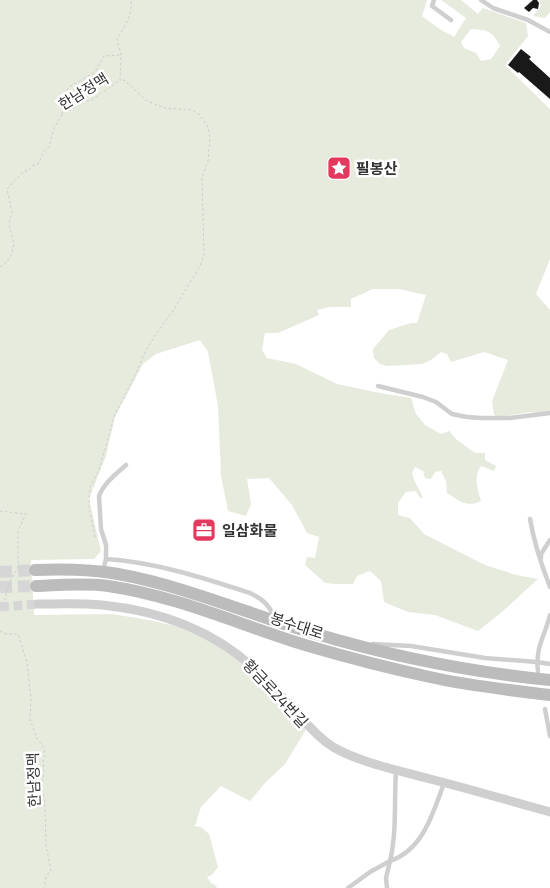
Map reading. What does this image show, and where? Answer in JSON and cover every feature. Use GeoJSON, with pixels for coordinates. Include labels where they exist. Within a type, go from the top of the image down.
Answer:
{"type":"FeatureCollection","features":[{"type":"Feature","properties":{"kind":"main road","name":"봉수대로"},"geometry":{"type":"LineString","coordinates":[[35,570],[102,572],[154,582],[312,633],[412,658],[468,670],[550,680]]}},
{"type":"Feature","properties":{"kind":"main road","name":"봉수대로"},"geometry":{"type":"LineString","coordinates":[[36,586],[76,584],[108,586],[135,591],[370,663],[431,678],[550,695]]}},
{"type":"Feature","properties":{"kind":"street","name":"황금로24번길"},"geometry":{"type":"LineString","coordinates":[[38,604],[84,604],[117,607],[150,613],[194,628],[216,639],[243,658],[272,685],[312,731],[326,742],[347,754],[396,770],[550,812]]}},
{"type":"Feature","properties":{"kind":"lane"},"geometry":{"type":"LineString","coordinates":[[434,0],[432,6],[451,20]]}},
{"type":"Feature","properties":{"kind":"lane"},"geometry":{"type":"LineString","coordinates":[[480,0],[492,8],[528,20],[550,32]]}},
{"type":"Feature","properties":{"kind":"lane"},"geometry":{"type":"LineString","coordinates":[[378,386],[423,396],[436,402],[452,414],[467,417],[510,418],[550,413]]}},
{"type":"Feature","properties":{"kind":"lane"},"geometry":{"type":"LineString","coordinates":[[102,572],[106,559],[106,545],[101,529],[99,496],[108,483],[126,466]]}},
{"type":"Feature","properties":{"kind":"lane"},"geometry":{"type":"LineString","coordinates":[[530,518],[533,539],[550,586]]}},
{"type":"Feature","properties":{"kind":"lane"},"geometry":{"type":"LineString","coordinates":[[542,568],[541,554],[550,540]]}},
{"type":"Feature","properties":{"kind":"lane","name":"봉수대로"},"geometry":{"type":"LineString","coordinates":[[106,559],[127,560],[176,571],[250,594],[262,599],[269,606],[277,621]]}},
{"type":"Feature","properties":{"kind":"lane"},"geometry":{"type":"LineString","coordinates":[[538,671],[537,662],[540,644],[550,615]]}},
{"type":"Feature","properties":{"kind":"lane"},"geometry":{"type":"LineString","coordinates":[[348,642],[411,646],[485,658],[550,664]]}},
{"type":"Feature","properties":{"kind":"lane"},"geometry":{"type":"LineString","coordinates":[[545,709],[550,736]]}},
{"type":"Feature","properties":{"kind":"lane"},"geometry":{"type":"LineString","coordinates":[[387,888],[386,878],[394,832],[396,770]]}},
{"type":"Feature","properties":{"kind":"lane"},"geometry":{"type":"LineString","coordinates":[[348,888],[370,872],[404,854],[423,833],[444,782]]}},
{"type":"Feature","properties":{"kind":"path","name":"한남정맥"},"geometry":{"type":"LineString","coordinates":[[0,267],[7,262],[14,244],[9,224],[12,212],[7,189],[24,171],[28,171],[32,166],[39,163],[44,152],[49,147],[54,128],[62,115],[85,101],[92,100],[120,80],[121,55],[117,38],[132,10],[131,0]]}},
{"type":"Feature","properties":{"kind":"path"},"geometry":{"type":"LineString","coordinates":[[62,115],[62,100],[69,87],[95,72],[104,56],[121,55]]}},
{"type":"Feature","properties":{"kind":"path"},"geometry":{"type":"LineString","coordinates":[[95,537],[89,508],[90,487],[99,470],[114,417],[145,352],[175,308],[200,266],[204,254],[202,178],[208,162],[210,138],[208,128],[199,114],[192,110],[165,108],[147,102],[124,80],[120,80]]}},
{"type":"Feature","properties":{"kind":"path"},"geometry":{"type":"LineString","coordinates":[[0,511],[26,514],[18,531],[18,568],[9,583],[0,606]]}},
{"type":"Feature","properties":{"kind":"path","name":"한남정맥"},"geometry":{"type":"LineString","coordinates":[[0,631],[6,634],[18,634],[27,662],[31,699],[30,719],[37,739],[44,748],[42,785],[45,805],[46,846],[51,870],[46,877],[44,888]]}},
{"type":"Feature","properties":{"kind":"shaded area"},"geometry":{"type":"Polygon","coordinates":[[[0,0],[427,0],[422,16],[454,37],[466,18],[441,0],[461,0],[478,14],[483,8],[526,23],[528,36],[505,65],[550,109],[550,259],[536,294],[550,310],[550,414],[530,412],[500,417],[494,415],[492,401],[508,360],[484,352],[451,362],[447,354],[441,352],[422,364],[387,366],[380,364],[374,358],[373,349],[389,330],[417,323],[426,295],[399,289],[373,289],[351,299],[351,307],[330,307],[317,310],[319,315],[278,333],[265,333],[262,350],[267,358],[296,364],[337,384],[411,398],[416,414],[425,425],[441,434],[449,431],[456,439],[475,453],[485,453],[485,460],[496,466],[494,471],[481,466],[477,474],[481,501],[467,504],[459,501],[447,493],[446,481],[441,471],[435,472],[431,479],[425,478],[423,471],[415,467],[412,473],[423,497],[420,498],[416,491],[406,492],[398,503],[398,515],[410,518],[424,534],[485,565],[516,575],[538,579],[478,631],[435,615],[408,612],[384,602],[381,581],[370,571],[357,576],[353,584],[325,583],[305,565],[307,557],[315,558],[319,537],[307,533],[292,505],[269,478],[247,479],[251,504],[246,516],[228,511],[221,476],[218,406],[208,352],[200,340],[156,354],[143,364],[115,417],[106,456],[89,499],[101,551],[94,559],[31,560],[34,615],[112,614],[176,626],[207,639],[238,659],[307,728],[285,764],[250,801],[221,786],[201,807],[195,826],[201,827],[209,834],[218,867],[212,875],[207,877],[211,883],[217,886],[216,888],[0,888],[0,0]],[[471,29],[461,42],[464,48],[476,53],[481,61],[491,59],[500,46],[495,37],[489,32],[471,29]]]}},
{"type":"Feature","properties":{"kind":"shaded area"},"geometry":{"type":"Polygon","coordinates":[[[539,0],[550,0],[550,12],[545,18],[533,16],[541,6],[539,0]]]}},
{"type":"Feature","properties":{"kind":"building"},"geometry":{"type":"Polygon","coordinates":[[[533,0],[537,0],[539,3],[538,9],[533,8],[529,12],[524,8],[533,0]]]}},
{"type":"Feature","properties":{"kind":"building"},"geometry":{"type":"Polygon","coordinates":[[[521,49],[550,78],[550,99],[508,65],[521,49]]]}},
{"type":"Feature","properties":{"kind":"tunnel"},"geometry":{"type":"LineString","coordinates":[[0,572],[35,570]]}},
{"type":"Feature","properties":{"kind":"tunnel"},"geometry":{"type":"LineString","coordinates":[[0,587],[36,586]]}},
{"type":"Feature","properties":{"kind":"tunnel"},"geometry":{"type":"LineString","coordinates":[[0,607],[38,604]]}},
{"type":"Feature","properties":{"kind":"place","name":"필봉산"},"geometry":{"type":"Point","coordinates":[339,168]}},
{"type":"Feature","properties":{"kind":"place","name":"일삼화물"},"geometry":{"type":"Point","coordinates":[204,530]}}]}
